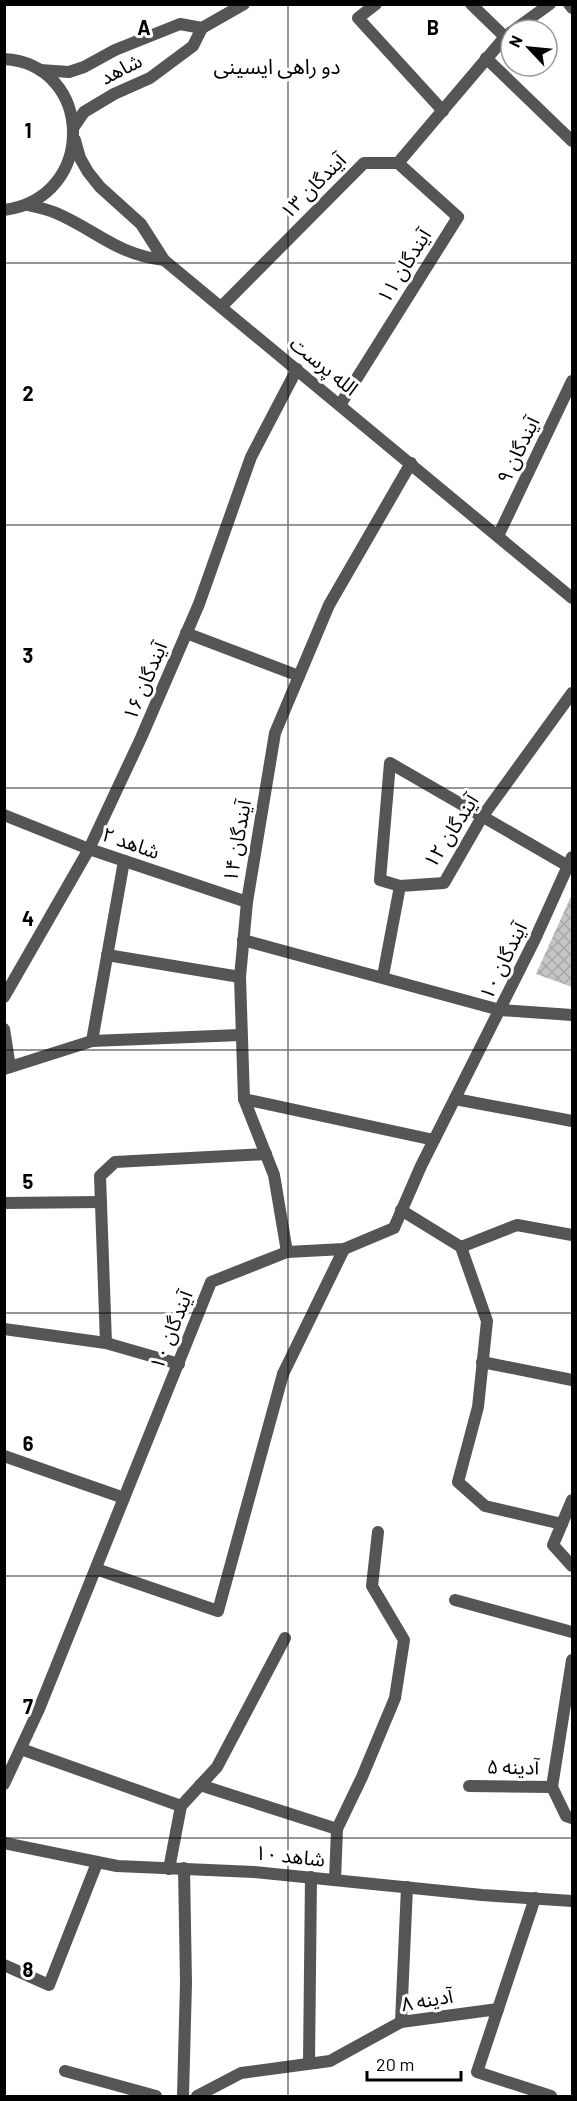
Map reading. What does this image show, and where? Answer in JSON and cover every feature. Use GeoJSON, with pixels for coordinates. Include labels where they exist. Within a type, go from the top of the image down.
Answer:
{"type":"FeatureCollection","features":[{"type":"Feature","properties":{"kind":"street","name":"شاهد"},"geometry":{"type":"LineString","coordinates":[[74,132],[84,112],[114,94],[150,78],[193,46],[202,28],[244,4]]}},
{"type":"Feature","properties":{"kind":"street"},"geometry":{"type":"LineString","coordinates":[[376,4],[358,18],[443,111]]}},
{"type":"Feature","properties":{"kind":"street"},"geometry":{"type":"LineString","coordinates":[[471,4],[499,25]]}},
{"type":"Feature","properties":{"kind":"street"},"geometry":{"type":"LineString","coordinates":[[530,18],[549,4]]}},
{"type":"Feature","properties":{"kind":"street"},"geometry":{"type":"LineString","coordinates":[[569,4],[573,8]]}},
{"type":"Feature","properties":{"kind":"street"},"geometry":{"type":"LineString","coordinates":[[38,70],[69,72],[84,67],[115,50],[180,24],[202,28]]}},
{"type":"Feature","properties":{"kind":"street"},"geometry":{"type":"LineString","coordinates":[[398,163],[499,44]]}},
{"type":"Feature","properties":{"kind":"street"},"geometry":{"type":"LineString","coordinates":[[7,57],[38,70],[47,76],[62,93],[71,113],[80,158],[88,172],[100,187],[141,224],[164,260]]}},
{"type":"Feature","properties":{"kind":"street"},"geometry":{"type":"LineString","coordinates":[[486,58],[573,141]]}},
{"type":"Feature","properties":{"kind":"street"},"geometry":{"type":"LineString","coordinates":[[4,210],[28,205],[47,193],[61,176],[71,156],[74,132]]}},
{"type":"Feature","properties":{"kind":"street","name":"آیندگان ۱۳"},"geometry":{"type":"LineString","coordinates":[[220,307],[364,163],[398,163]]}},
{"type":"Feature","properties":{"kind":"street","name":"آیندگان ۱۱"},"geometry":{"type":"LineString","coordinates":[[339,405],[458,217],[398,163]]}},
{"type":"Feature","properties":{"kind":"street","name":"الله پرست"},"geometry":{"type":"LineString","coordinates":[[28,205],[53,212],[124,251],[145,258],[164,260],[573,598]]}},
{"type":"Feature","properties":{"kind":"street","name":"آیندگان ۱۶"},"geometry":{"type":"LineString","coordinates":[[4,997],[89,849],[141,738],[199,604],[250,457],[297,369]]}},
{"type":"Feature","properties":{"kind":"street","name":"آیندگان ۹"},"geometry":{"type":"LineString","coordinates":[[498,536],[573,381]]}},
{"type":"Feature","properties":{"kind":"street","name":"آیندگان ۱۴"},"geometry":{"type":"LineString","coordinates":[[287,1252],[274,1175],[244,1099],[240,1035],[240,977],[247,902],[275,733],[329,604],[411,463]]}},
{"type":"Feature","properties":{"kind":"street"},"geometry":{"type":"LineString","coordinates":[[186,633],[299,676]]}},
{"type":"Feature","properties":{"kind":"street","name":"آیندگان ۱۲"},"geometry":{"type":"LineString","coordinates":[[400,886],[444,883],[482,817],[573,693]]}},
{"type":"Feature","properties":{"kind":"street"},"geometry":{"type":"LineString","coordinates":[[383,976],[400,886],[380,880],[390,763],[482,817],[570,861]]}},
{"type":"Feature","properties":{"kind":"street","name":"شاهد ۲"},"geometry":{"type":"LineString","coordinates":[[4,814],[89,849],[247,902]]}},
{"type":"Feature","properties":{"kind":"street"},"geometry":{"type":"LineString","coordinates":[[92,1041],[124,861]]}},
{"type":"Feature","properties":{"kind":"street","name":"آیندگان ۱۰"},"geometry":{"type":"LineString","coordinates":[[4,1784],[21,1749],[96,1569],[211,1282],[287,1252],[344,1249],[394,1228],[434,1140],[536,939],[570,861]]}},
{"type":"Feature","properties":{"kind":"street"},"geometry":{"type":"LineString","coordinates":[[243,940],[383,976],[500,1010],[573,1015]]}},
{"type":"Feature","properties":{"kind":"street"},"geometry":{"type":"LineString","coordinates":[[107,955],[240,977]]}},
{"type":"Feature","properties":{"kind":"street"},"geometry":{"type":"LineString","coordinates":[[4,1029],[7,1068],[92,1041],[240,1035]]}},
{"type":"Feature","properties":{"kind":"street"},"geometry":{"type":"LineString","coordinates":[[244,1099],[434,1140]]}},
{"type":"Feature","properties":{"kind":"street"},"geometry":{"type":"LineString","coordinates":[[455,1099],[573,1121]]}},
{"type":"Feature","properties":{"kind":"street"},"geometry":{"type":"LineString","coordinates":[[106,1343],[100,1176],[115,1162],[266,1154]]}},
{"type":"Feature","properties":{"kind":"street"},"geometry":{"type":"LineString","coordinates":[[4,1203],[101,1202]]}},
{"type":"Feature","properties":{"kind":"street"},"geometry":{"type":"LineString","coordinates":[[401,1210],[461,1247],[487,1322],[478,1407],[458,1482],[485,1506],[562,1524]]}},
{"type":"Feature","properties":{"kind":"street"},"geometry":{"type":"LineString","coordinates":[[461,1247],[517,1225],[573,1235]]}},
{"type":"Feature","properties":{"kind":"street"},"geometry":{"type":"LineString","coordinates":[[96,1569],[218,1611],[283,1374],[344,1249]]}},
{"type":"Feature","properties":{"kind":"street"},"geometry":{"type":"LineString","coordinates":[[4,1329],[106,1343],[178,1364]]}},
{"type":"Feature","properties":{"kind":"street"},"geometry":{"type":"LineString","coordinates":[[482,1362],[573,1380]]}},
{"type":"Feature","properties":{"kind":"street"},"geometry":{"type":"LineString","coordinates":[[4,1456],[124,1498]]}},
{"type":"Feature","properties":{"kind":"street"},"geometry":{"type":"LineString","coordinates":[[573,1500],[553,1545],[573,1566]]}},
{"type":"Feature","properties":{"kind":"street"},"geometry":{"type":"LineString","coordinates":[[334,1880],[337,1829],[362,1777],[395,1698],[404,1640],[372,1586],[378,1532]]}},
{"type":"Feature","properties":{"kind":"street"},"geometry":{"type":"LineString","coordinates":[[455,1600],[573,1632]]}},
{"type":"Feature","properties":{"kind":"street"},"geometry":{"type":"LineString","coordinates":[[169,1869],[181,1806],[217,1767],[285,1638]]}},
{"type":"Feature","properties":{"kind":"street"},"geometry":{"type":"LineString","coordinates":[[552,1787],[573,1660]]}},
{"type":"Feature","properties":{"kind":"street"},"geometry":{"type":"LineString","coordinates":[[21,1749],[181,1806]]}},
{"type":"Feature","properties":{"kind":"street"},"geometry":{"type":"LineString","coordinates":[[200,1785],[337,1829]]}},
{"type":"Feature","properties":{"kind":"street","name":"آدینه ۵"},"geometry":{"type":"LineString","coordinates":[[470,1786],[552,1787],[566,1816],[573,1818]]}},
{"type":"Feature","properties":{"kind":"street","name":"شاهد ۱۰"},"geometry":{"type":"LineString","coordinates":[[4,1844],[117,1866],[254,1872],[573,1901]]}},
{"type":"Feature","properties":{"kind":"street"},"geometry":{"type":"LineString","coordinates":[[4,1965],[49,1985],[97,1863]]}},
{"type":"Feature","properties":{"kind":"street"},"geometry":{"type":"LineString","coordinates":[[183,2097],[186,1983],[184,1868]]}},
{"type":"Feature","properties":{"kind":"street"},"geometry":{"type":"LineString","coordinates":[[309,2064],[311,1877]]}},
{"type":"Feature","properties":{"kind":"street"},"geometry":{"type":"LineString","coordinates":[[401,2022],[407,1887]]}},
{"type":"Feature","properties":{"kind":"street"},"geometry":{"type":"LineString","coordinates":[[535,1898],[477,2072],[551,2097]]}},
{"type":"Feature","properties":{"kind":"street","name":"آدینه ۸"},"geometry":{"type":"LineString","coordinates":[[197,2097],[241,2073],[330,2061],[401,2022],[498,2009]]}},
{"type":"Feature","properties":{"kind":"street"},"geometry":{"type":"LineString","coordinates":[[65,2072],[125,2092],[156,2097]]}},
{"type":"Feature","properties":{"kind":"building"},"geometry":{"type":"Polygon","coordinates":[[[572,894],[572,987],[536,974],[572,894]]]}},
{"type":"Feature","properties":{"kind":"district","name":"دو راهی ایسینی"},"geometry":{"type":"Point","coordinates":[277,67]}}]}
